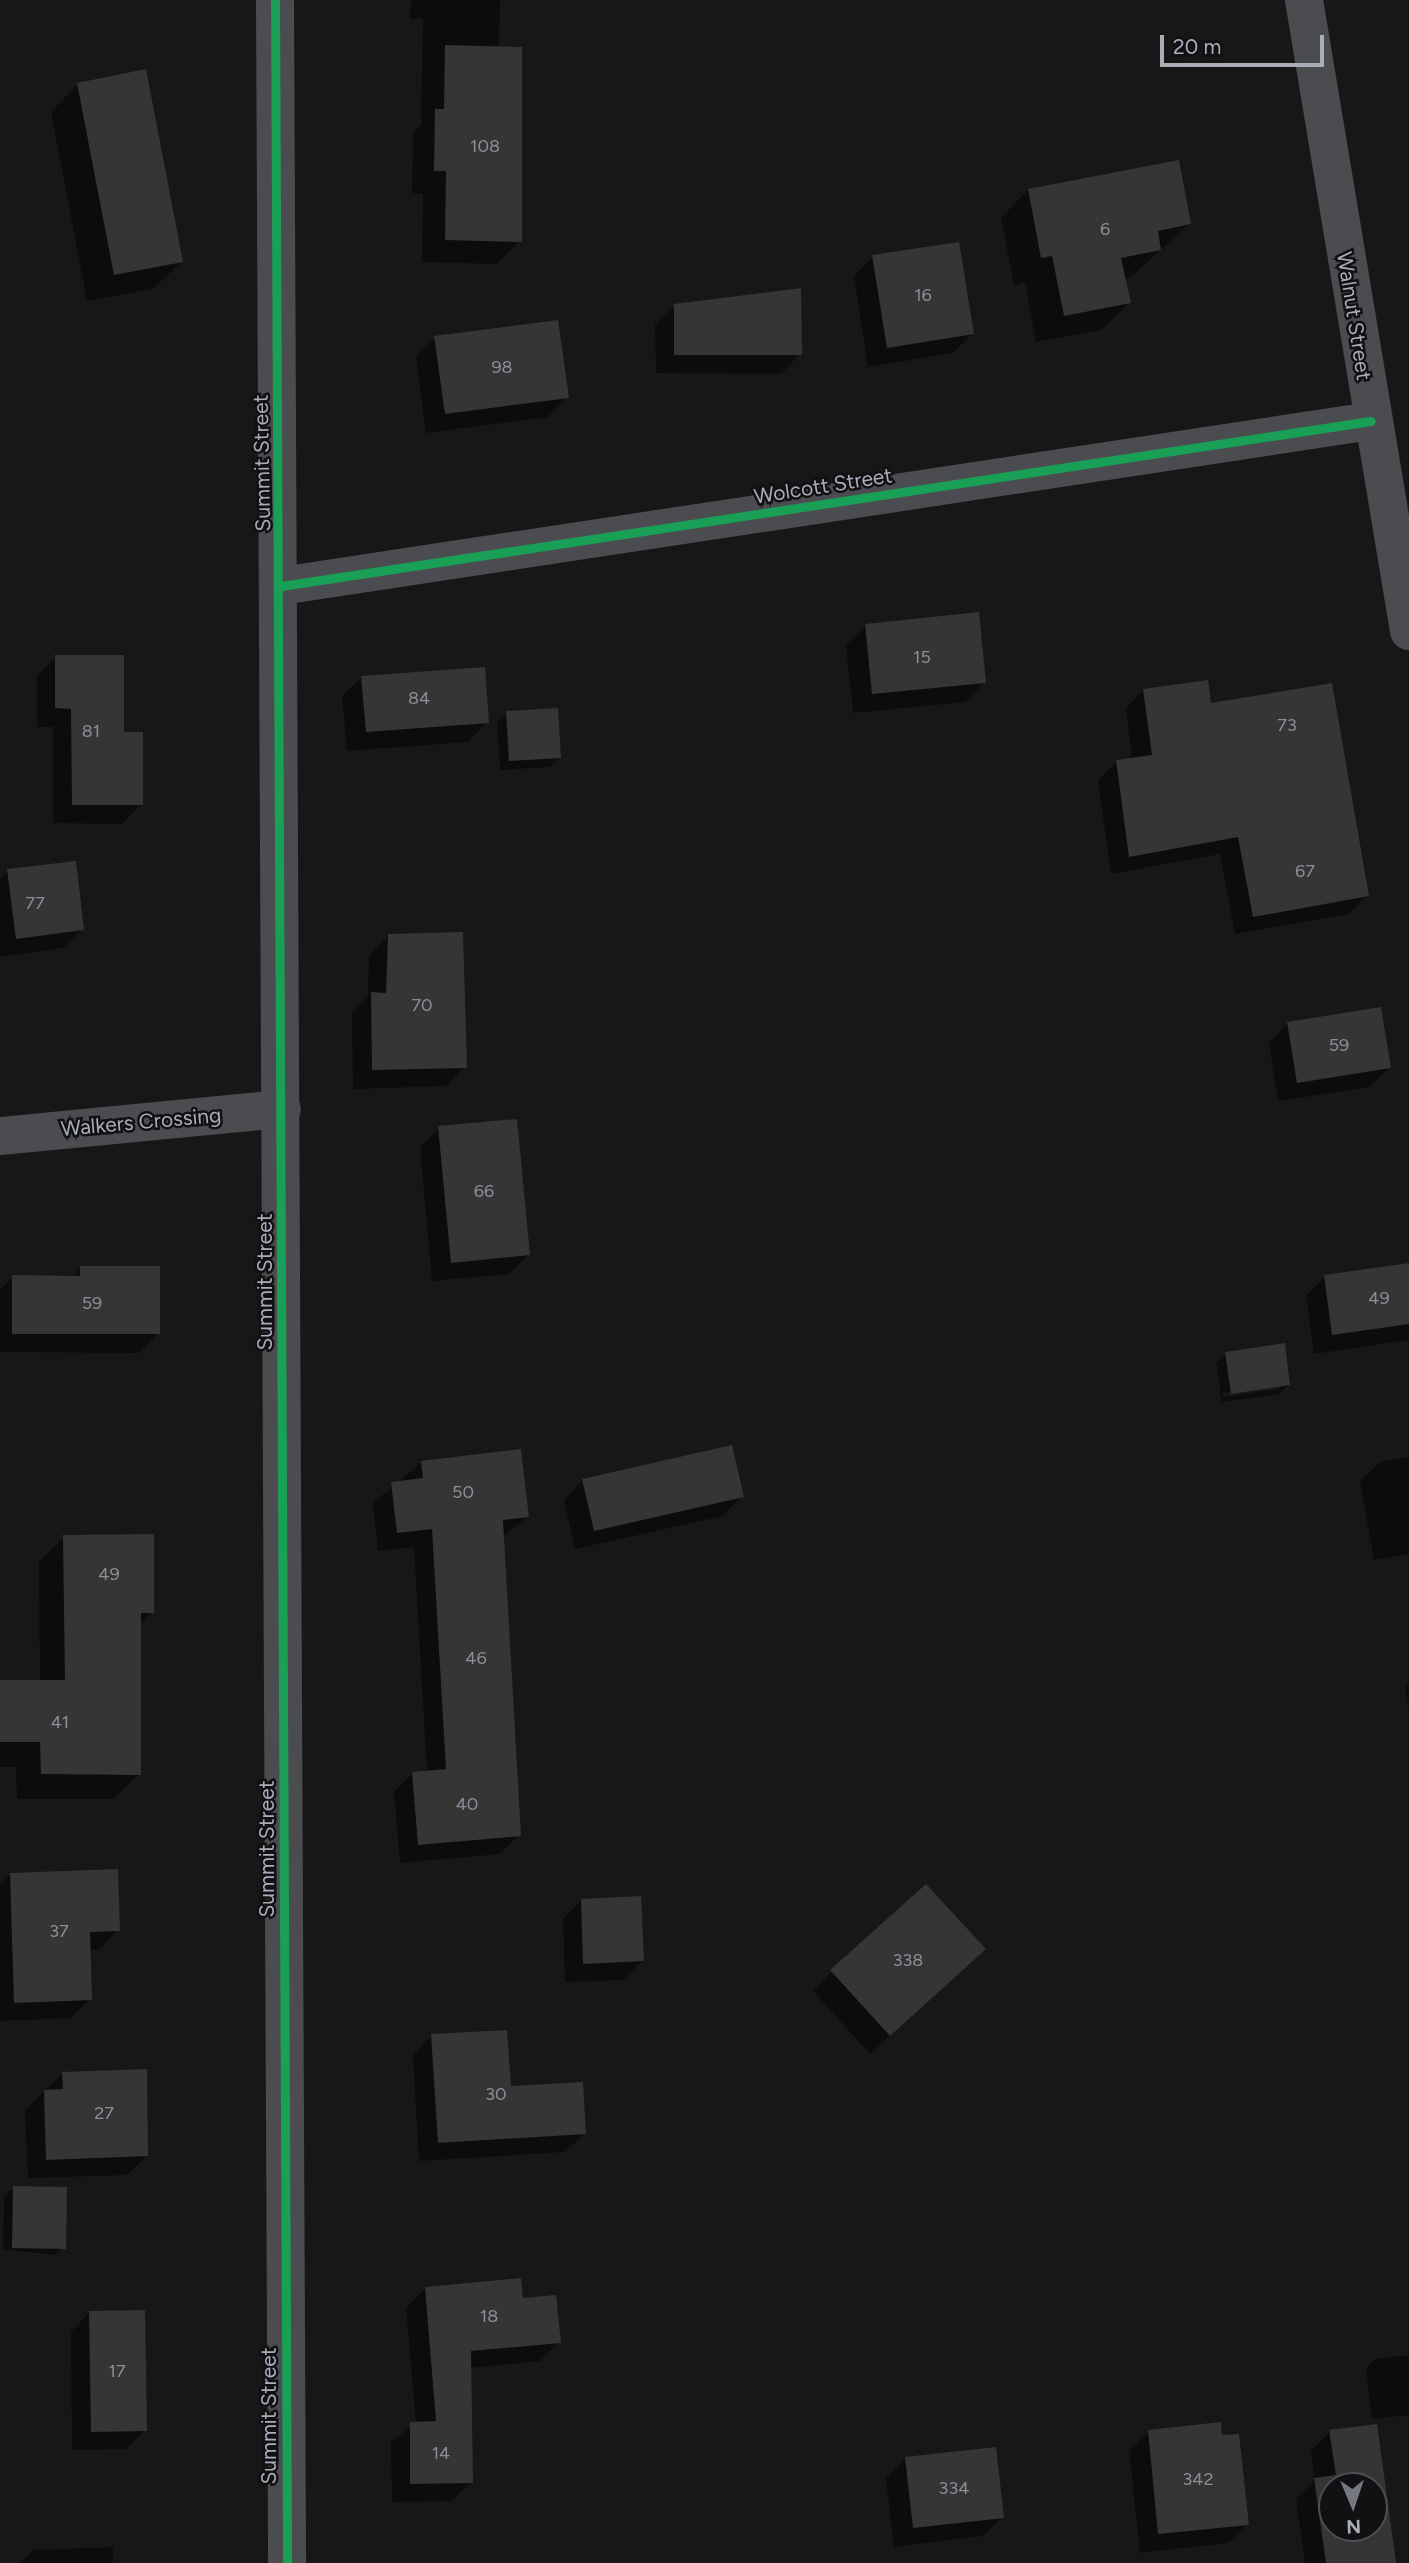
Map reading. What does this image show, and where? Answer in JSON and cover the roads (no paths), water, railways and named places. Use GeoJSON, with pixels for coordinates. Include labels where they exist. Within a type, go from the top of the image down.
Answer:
{"type":"FeatureCollection","features":[{"type":"Feature","properties":{"kind":"street","name":"Summit Street"},"geometry":{"type":"LineString","coordinates":[[275,0],[281,586],[287,2563]]}},
{"type":"Feature","properties":{"kind":"street","name":"Walnut Street"},"geometry":{"type":"LineString","coordinates":[[1304,0],[1371,421],[1409,631]]}},
{"type":"Feature","properties":{"kind":"street","name":"Wolcott Street"},"geometry":{"type":"LineString","coordinates":[[281,586],[1371,421]]}},
{"type":"Feature","properties":{"kind":"street","name":"Walkers Crossing"},"geometry":{"type":"LineString","coordinates":[[0,1136],[282,1109]]}}]}
